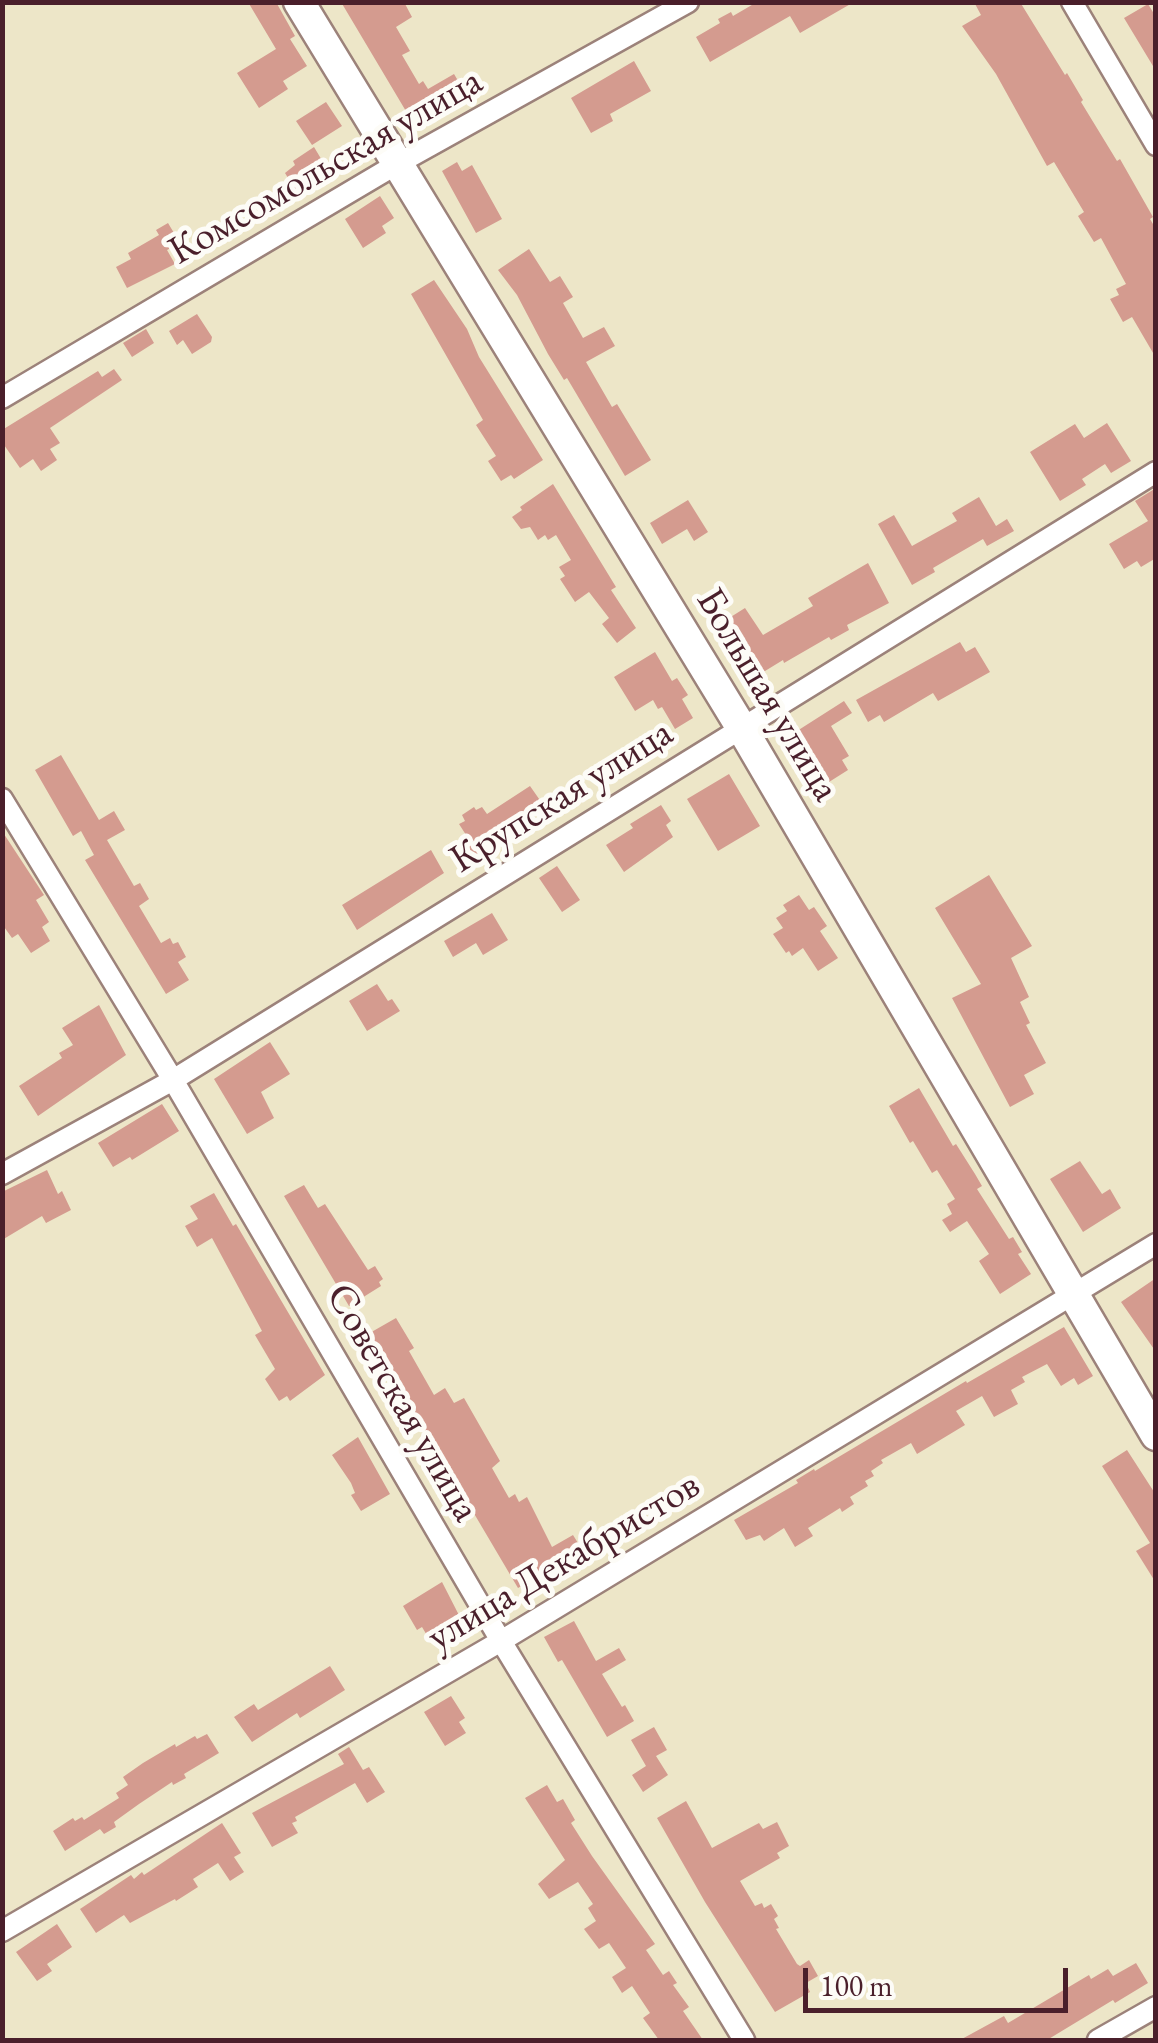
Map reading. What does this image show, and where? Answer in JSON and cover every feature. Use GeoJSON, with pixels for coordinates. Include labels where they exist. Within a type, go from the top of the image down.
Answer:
{"type":"FeatureCollection","features":[{"type":"Feature","properties":{"kind":"street","name":"Большая улица"},"geometry":{"type":"LineString","coordinates":[[299,2],[741,727],[1156,1435]]}},
{"type":"Feature","properties":{"kind":"street","name":"Комсомольская улица"},"geometry":{"type":"LineString","coordinates":[[2,398],[397,164],[688,2]]}},
{"type":"Feature","properties":{"kind":"street"},"geometry":{"type":"LineString","coordinates":[[1072,2],[1156,145]]}},
{"type":"Feature","properties":{"kind":"street","name":"Крупская улица"},"geometry":{"type":"LineString","coordinates":[[2,1174],[172,1080],[1156,472]]}},
{"type":"Feature","properties":{"kind":"street","name":"Советская улица"},"geometry":{"type":"LineString","coordinates":[[2,799],[501,1641],[744,2040]]}},
{"type":"Feature","properties":{"kind":"street","name":"улица Декабристов"},"geometry":{"type":"LineString","coordinates":[[2,1931],[501,1641],[1156,1244]]}},
{"type":"Feature","properties":{"kind":"street"},"geometry":{"type":"LineString","coordinates":[[1098,2040],[1156,2006]]}},
{"type":"Feature","properties":{"kind":"building"},"geometry":{"type":"Polygon","coordinates":[[[248,2],[276,2],[295,36],[290,39],[307,66],[283,81],[288,89],[259,108],[237,73],[276,49],[248,2]]]}},
{"type":"Feature","properties":{"kind":"building"},"geometry":{"type":"Polygon","coordinates":[[[341,2],[404,2],[412,17],[396,27],[410,51],[402,55],[419,84],[423,81],[428,89],[454,74],[469,99],[416,128],[341,2]]]}},
{"type":"Feature","properties":{"kind":"building"},"geometry":{"type":"Polygon","coordinates":[[[757,2],[854,2],[800,33],[790,16],[710,62],[696,37],[720,23],[718,19],[731,12],[733,16],[757,2]]]}},
{"type":"Feature","properties":{"kind":"building"},"geometry":{"type":"Polygon","coordinates":[[[974,2],[1020,2],[1153,217],[1150,219],[1156,229],[1156,358],[1132,317],[1123,322],[1110,299],[1119,295],[1116,289],[1126,284],[1101,238],[1094,242],[1078,216],[1084,212],[1054,162],[1047,166],[996,74],[962,26],[981,15],[974,2]]]}},
{"type":"Feature","properties":{"kind":"building"},"geometry":{"type":"Polygon","coordinates":[[[1148,4],[1156,17],[1156,71],[1124,18],[1148,4]]]}},
{"type":"Feature","properties":{"kind":"building"},"geometry":{"type":"Polygon","coordinates":[[[634,61],[651,91],[610,114],[613,121],[591,133],[571,98],[634,61]]]}},
{"type":"Feature","properties":{"kind":"building"},"geometry":{"type":"Polygon","coordinates":[[[326,102],[342,126],[312,145],[296,121],[326,102]]]}},
{"type":"Feature","properties":{"kind":"building"},"geometry":{"type":"Polygon","coordinates":[[[314,147],[323,162],[319,165],[324,173],[296,191],[285,173],[295,165],[293,161],[314,147]]]}},
{"type":"Feature","properties":{"kind":"building"},"geometry":{"type":"Polygon","coordinates":[[[457,162],[462,171],[472,165],[502,219],[476,233],[442,171],[457,162]]]}},
{"type":"Feature","properties":{"kind":"building"},"geometry":{"type":"Polygon","coordinates":[[[380,196],[394,218],[382,226],[386,233],[363,248],[345,219],[380,196]]]}},
{"type":"Feature","properties":{"kind":"building"},"geometry":{"type":"Polygon","coordinates":[[[168,223],[180,243],[167,250],[175,264],[127,288],[116,267],[131,259],[128,253],[159,235],[156,230],[168,223]]]}},
{"type":"Feature","properties":{"kind":"building"},"geometry":{"type":"Polygon","coordinates":[[[529,249],[550,282],[560,276],[573,297],[563,303],[583,338],[604,327],[615,346],[586,362],[612,407],[617,404],[651,460],[625,476],[567,378],[564,380],[548,354],[517,295],[498,270],[529,249]]]}},
{"type":"Feature","properties":{"kind":"building"},"geometry":{"type":"Polygon","coordinates":[[[434,280],[543,460],[514,479],[511,475],[501,481],[488,461],[496,456],[476,425],[483,420],[411,294],[434,280]]]}},
{"type":"Feature","properties":{"kind":"building"},"geometry":{"type":"Polygon","coordinates":[[[197,314],[212,337],[211,342],[192,354],[183,340],[177,345],[169,331],[197,314]]]}},
{"type":"Feature","properties":{"kind":"building"},"geometry":{"type":"Polygon","coordinates":[[[146,329],[154,343],[132,357],[123,343],[146,329]]]}},
{"type":"Feature","properties":{"kind":"building"},"geometry":{"type":"Polygon","coordinates":[[[114,369],[122,380],[50,428],[60,443],[50,449],[57,460],[41,471],[33,459],[20,468],[2,442],[2,430],[98,371],[102,377],[114,369]]]}},
{"type":"Feature","properties":{"kind":"building"},"geometry":{"type":"Polygon","coordinates":[[[1107,423],[1131,461],[1111,473],[1105,464],[1082,479],[1086,485],[1060,501],[1030,452],[1075,424],[1084,438],[1107,423]]]}},
{"type":"Feature","properties":{"kind":"building"},"geometry":{"type":"Polygon","coordinates":[[[553,484],[616,587],[611,590],[636,628],[617,643],[602,624],[609,618],[589,592],[575,602],[560,579],[565,576],[559,567],[571,560],[556,535],[538,540],[530,527],[521,529],[512,517],[553,484]]]}},
{"type":"Feature","properties":{"kind":"building"},"geometry":{"type":"Polygon","coordinates":[[[1156,488],[1156,558],[1141,567],[1137,561],[1124,569],[1109,544],[1148,521],[1135,501],[1156,488]]]}},
{"type":"Feature","properties":{"kind":"building"},"geometry":{"type":"Polygon","coordinates":[[[979,497],[996,526],[1007,519],[1014,531],[987,546],[983,539],[912,585],[878,524],[894,515],[912,546],[957,521],[952,513],[979,497]]]}},
{"type":"Feature","properties":{"kind":"building"},"geometry":{"type":"Polygon","coordinates":[[[688,500],[708,532],[694,541],[687,529],[662,544],[650,523],[688,500]]]}},
{"type":"Feature","properties":{"kind":"building"},"geometry":{"type":"Polygon","coordinates":[[[868,563],[889,603],[847,625],[849,630],[831,640],[829,637],[752,679],[718,625],[745,608],[763,635],[813,606],[808,598],[868,563]]]}},
{"type":"Feature","properties":{"kind":"building"},"geometry":{"type":"Polygon","coordinates":[[[960,642],[966,652],[975,647],[990,672],[938,701],[933,693],[884,722],[880,715],[868,722],[856,700],[960,642]]]}},
{"type":"Feature","properties":{"kind":"building"},"geometry":{"type":"Polygon","coordinates":[[[655,652],[672,681],[677,678],[688,695],[682,699],[693,718],[675,729],[653,700],[635,711],[614,677],[655,652]]]}},
{"type":"Feature","properties":{"kind":"building"},"geometry":{"type":"Polygon","coordinates":[[[844,701],[852,713],[831,726],[849,756],[842,760],[848,770],[829,782],[797,731],[844,701]]]}},
{"type":"Feature","properties":{"kind":"building"},"geometry":{"type":"Polygon","coordinates":[[[61,755],[99,820],[114,811],[125,830],[107,840],[134,886],[140,883],[149,899],[139,906],[161,943],[170,938],[173,944],[178,942],[186,957],[178,962],[189,980],[166,994],[85,860],[94,855],[81,831],[73,836],[35,770],[61,755]]]}},
{"type":"Feature","properties":{"kind":"building"},"geometry":{"type":"Polygon","coordinates":[[[729,774],[760,826],[718,851],[687,799],[729,774]]]}},
{"type":"Feature","properties":{"kind":"building"},"geometry":{"type":"Polygon","coordinates":[[[530,786],[544,806],[493,832],[500,842],[468,859],[458,844],[468,838],[459,824],[465,821],[462,815],[474,807],[482,807],[487,814],[530,786]]]}},
{"type":"Feature","properties":{"kind":"building"},"geometry":{"type":"Polygon","coordinates":[[[661,805],[671,821],[666,825],[673,837],[624,872],[606,845],[661,805]]]}},
{"type":"Feature","properties":{"kind":"building"},"geometry":{"type":"Polygon","coordinates":[[[2,831],[44,895],[36,900],[49,922],[42,927],[50,941],[31,953],[18,934],[12,938],[2,924],[2,831]]]}},
{"type":"Feature","properties":{"kind":"building"},"geometry":{"type":"Polygon","coordinates":[[[431,850],[444,873],[357,930],[342,905],[431,850]]]}},
{"type":"Feature","properties":{"kind":"building"},"geometry":{"type":"Polygon","coordinates":[[[557,866],[580,900],[562,912],[539,878],[557,866]]]}},
{"type":"Feature","properties":{"kind":"building"},"geometry":{"type":"Polygon","coordinates":[[[989,875],[1032,946],[1011,958],[1029,997],[1020,1002],[1030,1023],[1026,1025],[1046,1063],[1024,1075],[1034,1094],[1010,1107],[952,998],[981,984],[935,908],[989,875]]]}},
{"type":"Feature","properties":{"kind":"building"},"geometry":{"type":"Polygon","coordinates":[[[799,895],[809,910],[814,907],[827,926],[820,931],[838,958],[818,971],[803,948],[792,956],[773,934],[783,928],[776,918],[787,911],[783,905],[799,895]]]}},
{"type":"Feature","properties":{"kind":"building"},"geometry":{"type":"Polygon","coordinates":[[[492,913],[508,940],[483,955],[476,943],[453,957],[444,941],[492,913]]]}},
{"type":"Feature","properties":{"kind":"building"},"geometry":{"type":"Polygon","coordinates":[[[377,984],[400,1011],[367,1031],[349,1001],[377,984]]]}},
{"type":"Feature","properties":{"kind":"building"},"geometry":{"type":"Polygon","coordinates":[[[99,1005],[126,1055],[38,1116],[19,1086],[62,1058],[59,1053],[73,1045],[62,1028],[99,1005]]]}},
{"type":"Feature","properties":{"kind":"building"},"geometry":{"type":"Polygon","coordinates":[[[270,1042],[290,1074],[261,1092],[274,1118],[247,1134],[214,1079],[270,1042]]]}},
{"type":"Feature","properties":{"kind":"building"},"geometry":{"type":"Polygon","coordinates":[[[919,1088],[982,1186],[977,1189],[1009,1239],[1013,1237],[1031,1274],[1000,1294],[979,1261],[989,1254],[967,1221],[950,1232],[942,1220],[952,1214],[947,1204],[955,1199],[937,1170],[932,1173],[913,1141],[910,1143],[889,1106],[919,1088]]]}},
{"type":"Feature","properties":{"kind":"building"},"geometry":{"type":"Polygon","coordinates":[[[162,1104],[179,1131],[113,1167],[98,1143],[162,1104]]]}},
{"type":"Feature","properties":{"kind":"building"},"geometry":{"type":"Polygon","coordinates":[[[1080,1161],[1102,1194],[1110,1189],[1121,1208],[1083,1232],[1050,1179],[1080,1161]]]}},
{"type":"Feature","properties":{"kind":"building"},"geometry":{"type":"Polygon","coordinates":[[[47,1170],[71,1210],[46,1223],[42,1216],[2,1240],[2,1192],[47,1170]]]}},
{"type":"Feature","properties":{"kind":"building"},"geometry":{"type":"Polygon","coordinates":[[[304,1185],[318,1208],[325,1204],[368,1270],[375,1266],[383,1279],[379,1282],[381,1286],[349,1306],[284,1196],[304,1185]]]}},
{"type":"Feature","properties":{"kind":"building"},"geometry":{"type":"Polygon","coordinates":[[[214,1193],[325,1375],[290,1401],[287,1396],[279,1401],[265,1379],[275,1369],[255,1335],[262,1331],[212,1238],[197,1247],[185,1226],[198,1219],[190,1206],[214,1193]]]}},
{"type":"Feature","properties":{"kind":"building"},"geometry":{"type":"Polygon","coordinates":[[[1156,1278],[1156,1352],[1121,1302],[1156,1278]]]}},
{"type":"Feature","properties":{"kind":"building"},"geometry":{"type":"Polygon","coordinates":[[[396,1318],[434,1395],[445,1388],[454,1403],[464,1398],[500,1461],[492,1468],[509,1498],[515,1494],[519,1502],[527,1497],[552,1547],[573,1535],[586,1556],[564,1569],[561,1564],[518,1588],[368,1334],[396,1318]]]}},
{"type":"Feature","properties":{"kind":"building"},"geometry":{"type":"Polygon","coordinates":[[[1064,1327],[1093,1376],[1078,1385],[1074,1378],[1061,1386],[1047,1364],[1022,1377],[1025,1382],[1011,1390],[1018,1404],[994,1417],[982,1396],[956,1411],[965,1425],[917,1454],[911,1443],[881,1460],[883,1463],[871,1471],[874,1476],[865,1481],[868,1486],[850,1497],[854,1504],[808,1528],[813,1536],[795,1547],[784,1528],[764,1541],[760,1535],[746,1540],[734,1520],[798,1483],[796,1480],[814,1469],[1064,1327]]]}},
{"type":"Feature","properties":{"kind":"building"},"geometry":{"type":"Polygon","coordinates":[[[358,1437],[390,1494],[361,1511],[351,1495],[355,1493],[351,1483],[332,1455],[358,1437]]]}},
{"type":"Feature","properties":{"kind":"building"},"geometry":{"type":"Polygon","coordinates":[[[1127,1450],[1156,1495],[1156,1583],[1136,1551],[1150,1543],[1102,1466],[1127,1450]]]}},
{"type":"Feature","properties":{"kind":"building"},"geometry":{"type":"Polygon","coordinates":[[[442,1582],[463,1623],[431,1642],[422,1627],[417,1630],[403,1606],[442,1582]]]}},
{"type":"Feature","properties":{"kind":"building"},"geometry":{"type":"Polygon","coordinates":[[[574,1621],[596,1661],[619,1648],[626,1660],[602,1674],[634,1721],[607,1737],[544,1637],[574,1621]]]}},
{"type":"Feature","properties":{"kind":"building"},"geometry":{"type":"Polygon","coordinates":[[[330,1666],[345,1690],[300,1718],[297,1713],[252,1742],[234,1717],[254,1704],[258,1710],[330,1666]]]}},
{"type":"Feature","properties":{"kind":"building"},"geometry":{"type":"Polygon","coordinates":[[[451,1696],[465,1718],[459,1722],[466,1733],[445,1746],[424,1712],[451,1696]]]}},
{"type":"Feature","properties":{"kind":"building"},"geometry":{"type":"Polygon","coordinates":[[[654,1727],[667,1750],[656,1756],[668,1775],[643,1792],[632,1775],[646,1766],[631,1740],[654,1727]]]}},
{"type":"Feature","properties":{"kind":"building"},"geometry":{"type":"Polygon","coordinates":[[[207,1734],[219,1753],[184,1774],[186,1778],[173,1785],[172,1782],[139,1804],[114,1822],[116,1827],[104,1834],[100,1829],[65,1851],[53,1831],[73,1818],[84,1820],[119,1798],[116,1793],[128,1785],[123,1777],[143,1763],[175,1744],[176,1747],[207,1734]]]}},
{"type":"Feature","properties":{"kind":"building"},"geometry":{"type":"Polygon","coordinates":[[[349,1747],[363,1770],[369,1767],[385,1792],[367,1803],[355,1783],[295,1817],[297,1821],[292,1823],[298,1833],[272,1847],[252,1813],[344,1764],[338,1754],[349,1747]]]}},
{"type":"Feature","properties":{"kind":"building"},"geometry":{"type":"Polygon","coordinates":[[[547,1785],[557,1802],[563,1799],[575,1820],[571,1823],[655,1944],[646,1950],[663,1975],[669,1971],[677,1983],[673,1985],[689,2007],[683,2011],[703,2040],[659,2040],[643,2018],[650,2013],[632,1986],[622,1993],[612,1977],[626,1968],[609,1943],[599,1949],[584,1929],[596,1921],[588,1908],[593,1904],[578,1882],[549,1899],[538,1884],[565,1860],[525,1798],[547,1785]]]}},
{"type":"Feature","properties":{"kind":"building"},"geometry":{"type":"Polygon","coordinates":[[[686,1801],[712,1848],[759,1823],[763,1829],[777,1822],[789,1846],[777,1853],[780,1858],[740,1881],[755,1906],[762,1903],[764,1908],[771,1904],[778,1916],[774,1919],[779,1928],[776,1929],[797,1964],[809,1960],[818,1976],[806,1983],[810,1992],[775,2012],[657,1818],[686,1801]]]}},
{"type":"Feature","properties":{"kind":"building"},"geometry":{"type":"Polygon","coordinates":[[[222,1823],[241,1853],[234,1857],[244,1872],[230,1881],[218,1863],[193,1879],[198,1887],[176,1901],[130,1923],[124,1915],[96,1933],[80,1909],[131,1875],[134,1879],[142,1872],[144,1875],[222,1823]]]}},
{"type":"Feature","properties":{"kind":"building"},"geometry":{"type":"Polygon","coordinates":[[[57,1924],[72,1947],[47,1964],[52,1971],[37,1981],[16,1952],[57,1924]]]}},
{"type":"Feature","properties":{"kind":"building"},"geometry":{"type":"Polygon","coordinates":[[[1136,1963],[1148,1983],[1047,2040],[960,2040],[1004,2016],[1008,2023],[1089,1975],[1091,1979],[1108,1969],[1113,1976],[1136,1963]]]}}]}
